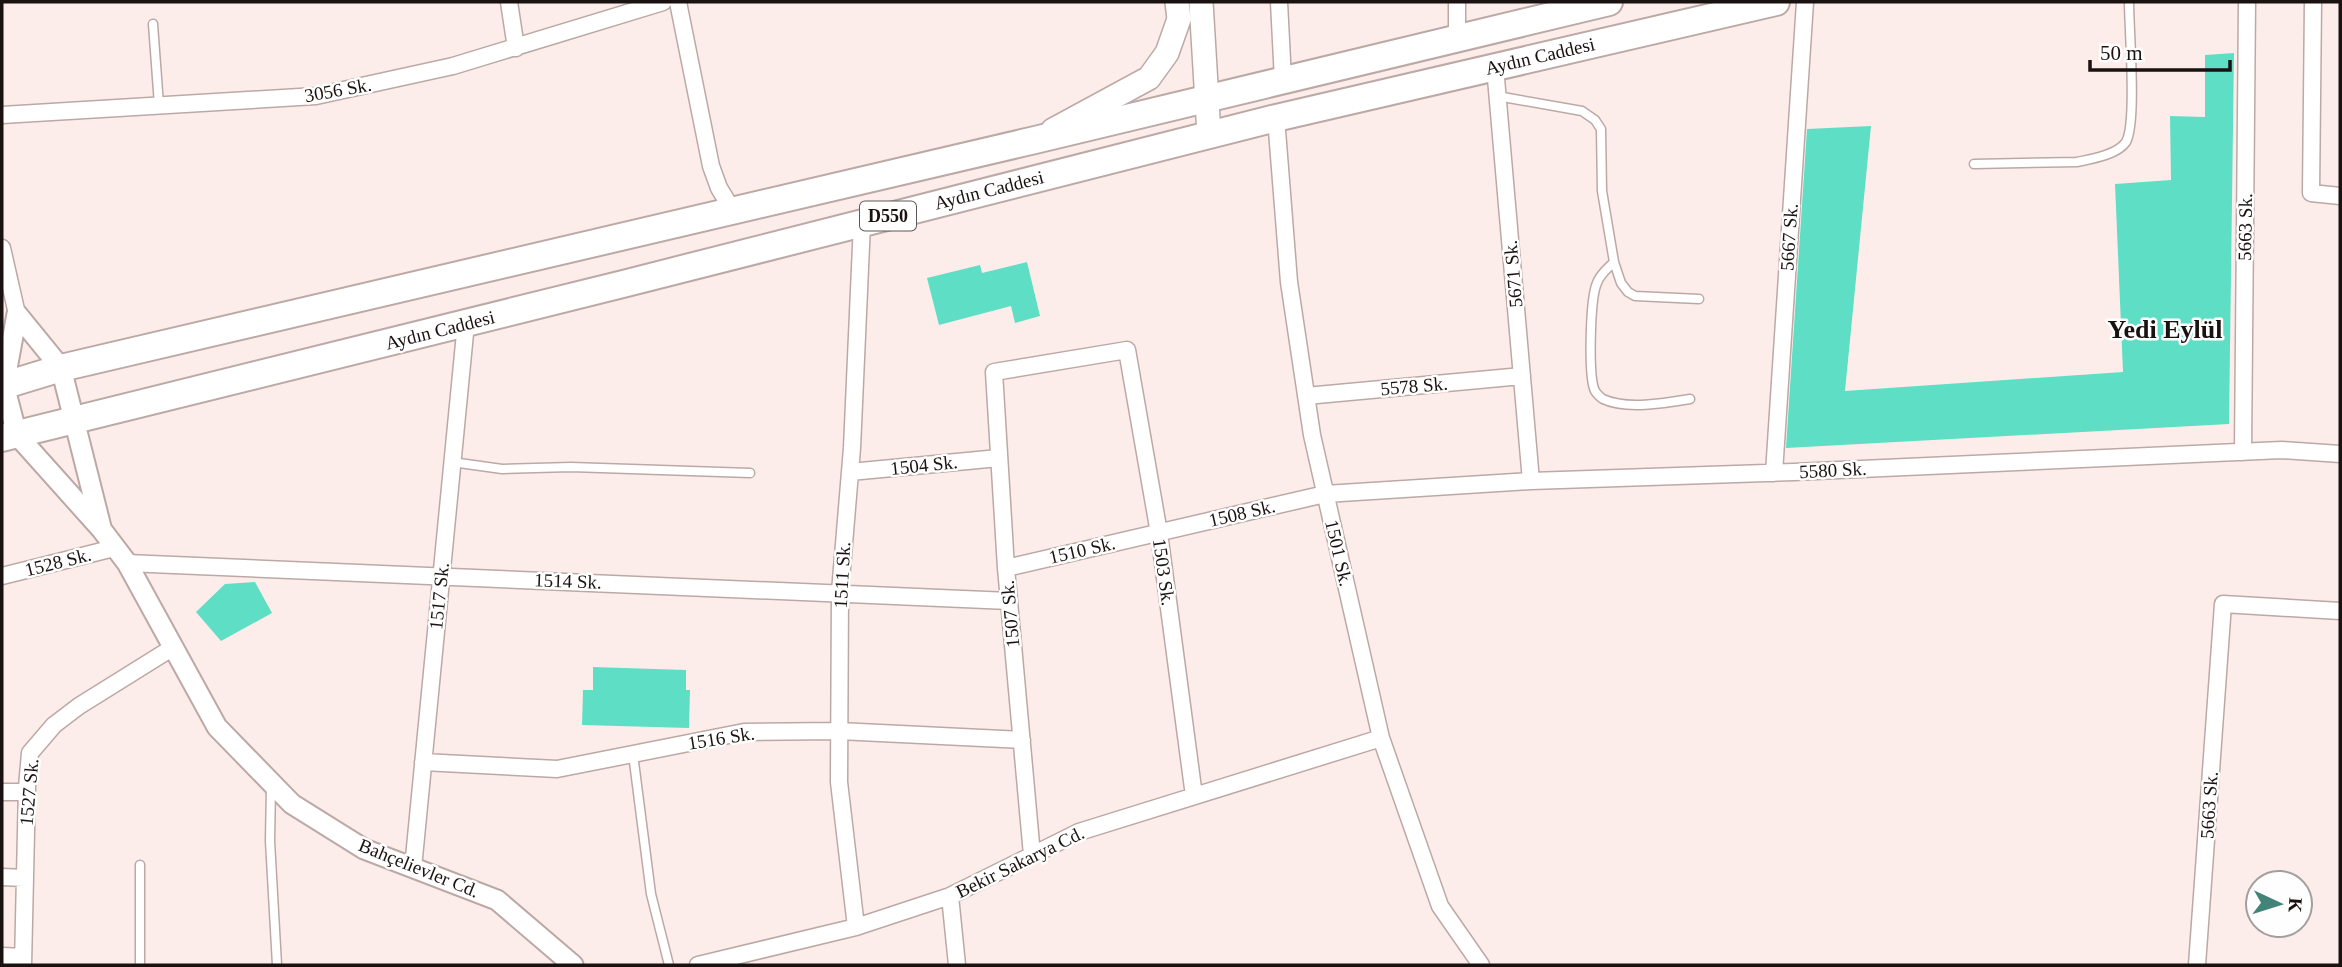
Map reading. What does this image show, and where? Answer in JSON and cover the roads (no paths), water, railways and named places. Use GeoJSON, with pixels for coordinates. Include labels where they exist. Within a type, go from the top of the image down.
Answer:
{"type":"FeatureCollection","features":[{"type":"Feature","properties":{"kind":"highway","name":"Aydın Caddesi"},"geometry":{"type":"LineString","coordinates":[[3,385],[61,368],[1035,140],[1609,2]]}},
{"type":"Feature","properties":{"kind":"highway","name":"Aydın Caddesi"},"geometry":{"type":"LineString","coordinates":[[9,437],[1276,118],[1776,2]]}},
{"type":"Feature","properties":{"kind":"main road"},"geometry":{"type":"LineString","coordinates":[[1035,140],[1149,78],[1167,53],[1179,19],[1177,2]]}},
{"type":"Feature","properties":{"kind":"main road"},"geometry":{"type":"LineString","coordinates":[[1201,2],[1209,135]]}},
{"type":"Feature","properties":{"kind":"street"},"geometry":{"type":"LineString","coordinates":[[509,2],[516,48]]}},
{"type":"Feature","properties":{"kind":"street","name":"3056 Sk."},"geometry":{"type":"LineString","coordinates":[[2,115],[316,96],[453,66],[516,48],[631,6],[663,2]]}},
{"type":"Feature","properties":{"kind":"street"},"geometry":{"type":"LineString","coordinates":[[678,2],[710,166],[733,211]]}},
{"type":"Feature","properties":{"kind":"street"},"geometry":{"type":"LineString","coordinates":[[1279,2],[1283,80]]}},
{"type":"Feature","properties":{"kind":"street"},"geometry":{"type":"LineString","coordinates":[[1457,2],[1457,39]]}},
{"type":"Feature","properties":{"kind":"street","name":"5667 Sk."},"geometry":{"type":"LineString","coordinates":[[1774,473],[1805,2]]}},
{"type":"Feature","properties":{"kind":"street","name":"5663 Sk."},"geometry":{"type":"LineString","coordinates":[[2243,452],[2247,2]]}},
{"type":"Feature","properties":{"kind":"street"},"geometry":{"type":"LineString","coordinates":[[2313,2],[2311,193],[2340,196]]}},
{"type":"Feature","properties":{"kind":"street","name":"5671 Sk."},"geometry":{"type":"LineString","coordinates":[[1495,67],[1531,481]]}},
{"type":"Feature","properties":{"kind":"street","name":"1501 Sk."},"geometry":{"type":"LineString","coordinates":[[1276,118],[1289,282],[1311,435],[1381,738],[1440,906],[1481,965]]}},
{"type":"Feature","properties":{"kind":"street","name":"1511 Sk."},"geometry":{"type":"LineString","coordinates":[[856,927],[839,782],[840,592],[850,472],[862,223]]}},
{"type":"Feature","properties":{"kind":"street"},"geometry":{"type":"LineString","coordinates":[[2,248],[17,314],[61,368],[102,530]]}},
{"type":"Feature","properties":{"kind":"street"},"geometry":{"type":"LineString","coordinates":[[17,314],[7,339],[3,385],[9,437],[102,530]]}},
{"type":"Feature","properties":{"kind":"street","name":"1517 Sk."},"geometry":{"type":"LineString","coordinates":[[413,868],[466,323]]}},
{"type":"Feature","properties":{"kind":"street","name":"1503 Sk."},"geometry":{"type":"LineString","coordinates":[[994,372],[1127,350],[1159,533],[1194,796]]}},
{"type":"Feature","properties":{"kind":"street","name":"1507 Sk."},"geometry":{"type":"LineString","coordinates":[[994,372],[1006,568],[1032,855]]}},
{"type":"Feature","properties":{"kind":"street","name":"5578 Sk."},"geometry":{"type":"LineString","coordinates":[[1306,396],[1522,376]]}},
{"type":"Feature","properties":{"kind":"street","name":"5580 Sk."},"geometry":{"type":"LineString","coordinates":[[1325,494],[1531,481],[2282,450],[2340,454]]}},
{"type":"Feature","properties":{"kind":"street","name":"1504 Sk."},"geometry":{"type":"LineString","coordinates":[[850,472],[999,457]]}},
{"type":"Feature","properties":{"kind":"street","name":"1508 Sk."},"geometry":{"type":"LineString","coordinates":[[1159,533],[1325,494]]}},
{"type":"Feature","properties":{"kind":"street","name":"Bahçelievler Cd."},"geometry":{"type":"LineString","coordinates":[[102,530],[127,564],[217,727],[292,804],[364,849],[497,900],[572,965]]}},
{"type":"Feature","properties":{"kind":"street","name":"1510 Sk."},"geometry":{"type":"LineString","coordinates":[[1006,568],[1159,533]]}},
{"type":"Feature","properties":{"kind":"street","name":"1528 Sk."},"geometry":{"type":"LineString","coordinates":[[2,576],[114,548]]}},
{"type":"Feature","properties":{"kind":"street","name":"1514 Sk."},"geometry":{"type":"LineString","coordinates":[[127,564],[441,575],[1009,601]]}},
{"type":"Feature","properties":{"kind":"street","name":"5663 Sk."},"geometry":{"type":"LineString","coordinates":[[2197,965],[2223,604],[2340,611]]}},
{"type":"Feature","properties":{"kind":"street","name":"1527 Sk."},"geometry":{"type":"LineString","coordinates":[[23,961],[30,753],[54,725],[79,706],[172,648]]}},
{"type":"Feature","properties":{"kind":"street","name":"1516 Sk."},"geometry":{"type":"LineString","coordinates":[[423,762],[558,769],[744,732],[839,731],[1022,740]]}},
{"type":"Feature","properties":{"kind":"street","name":"Bekir Sakarya Cd."},"geometry":{"type":"LineString","coordinates":[[698,965],[856,927],[950,896],[1079,832],[1381,738]]}},
{"type":"Feature","properties":{"kind":"street"},"geometry":{"type":"LineString","coordinates":[[2,792],[27,792]]}},
{"type":"Feature","properties":{"kind":"street"},"geometry":{"type":"LineString","coordinates":[[2,877],[24,878]]}},
{"type":"Feature","properties":{"kind":"street"},"geometry":{"type":"LineString","coordinates":[[950,896],[957,965]]}},
{"type":"Feature","properties":{"kind":"street"},"geometry":{"type":"LineString","coordinates":[[2,956],[23,961]]}},
{"type":"Feature","properties":{"kind":"lane"},"geometry":{"type":"LineString","coordinates":[[1974,164],[2077,162],[2094,159],[2118,149],[2126,141],[2130,115],[2129,2]]}},
{"type":"Feature","properties":{"kind":"lane"},"geometry":{"type":"LineString","coordinates":[[153,24],[159,106]]}},
{"type":"Feature","properties":{"kind":"lane"},"geometry":{"type":"LineString","coordinates":[[1497,96],[1582,111],[1595,120],[1601,129],[1602,191],[1614,262],[1621,283],[1635,296],[1699,299]]}},
{"type":"Feature","properties":{"kind":"lane"},"geometry":{"type":"LineString","coordinates":[[1614,262],[1596,284],[1592,307],[1595,391],[1601,398],[1625,403],[1663,404],[1690,399]]}},
{"type":"Feature","properties":{"kind":"lane"},"geometry":{"type":"LineString","coordinates":[[452,462],[502,469],[571,467],[750,473]]}},
{"type":"Feature","properties":{"kind":"lane"},"geometry":{"type":"LineString","coordinates":[[633,754],[652,894],[669,965]]}},
{"type":"Feature","properties":{"kind":"lane"},"geometry":{"type":"LineString","coordinates":[[271,783],[270,841],[277,965]]}},
{"type":"Feature","properties":{"kind":"lane"},"geometry":{"type":"LineString","coordinates":[[140,865],[140,965]]}},
{"type":"Feature","properties":{"kind":"district","name":"Yedi Eylül"},"geometry":{"type":"Point","coordinates":[2165,329]}}]}
